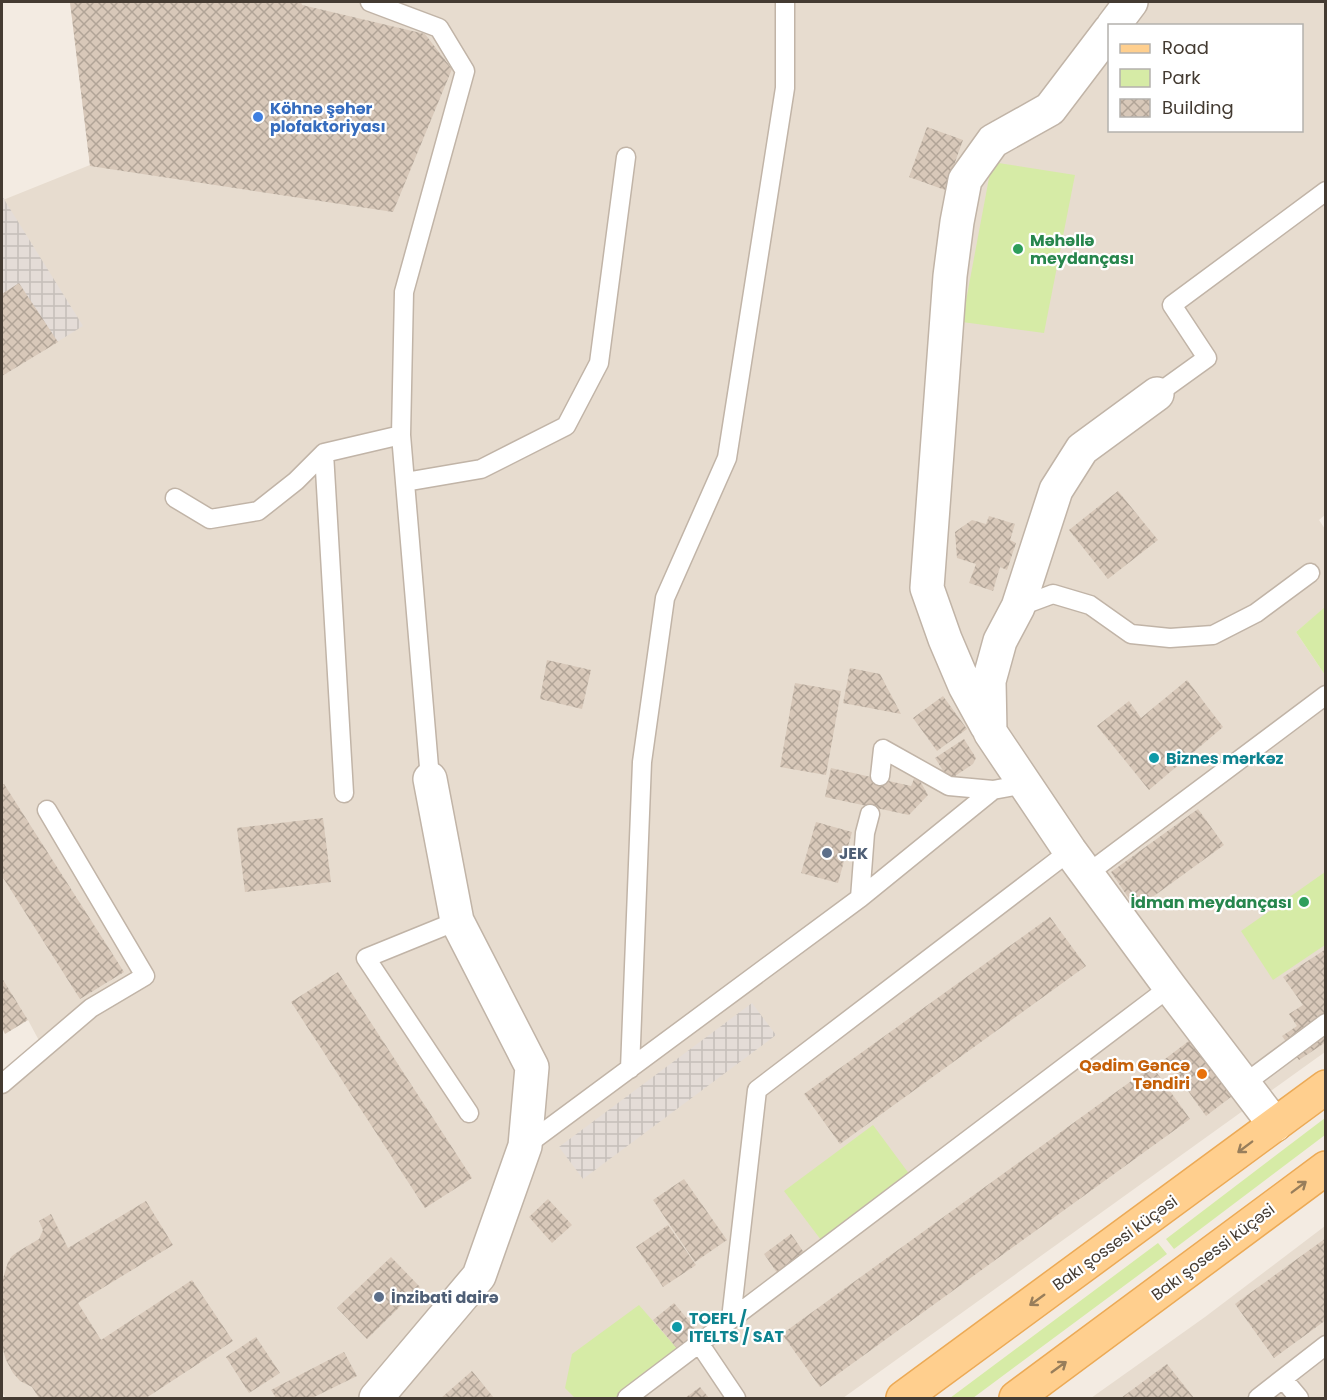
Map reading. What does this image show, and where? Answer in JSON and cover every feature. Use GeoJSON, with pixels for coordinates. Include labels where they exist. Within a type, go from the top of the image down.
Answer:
{"type":"FeatureCollection","features":[{"type":"Feature","properties":{"kind":"main road","name":"Bakı şossesi küçəsi"},"geometry":{"type":"LineString","coordinates":[[903,1398],[1326,1087]]}},
{"type":"Feature","properties":{"kind":"main road","name":"Bakı şosessi küçəsi"},"geometry":{"type":"LineString","coordinates":[[1016,1398],[1326,1168]]}},
{"type":"Feature","properties":{"kind":"street"},"geometry":{"type":"LineString","coordinates":[[1114,24],[1131,2]]}},
{"type":"Feature","properties":{"kind":"street"},"geometry":{"type":"LineString","coordinates":[[1108,33],[1050,109],[993,141],[965,180],[950,276],[927,588],[965,686],[990,732],[1079,862],[1275,1125]]}},
{"type":"Feature","properties":{"kind":"street"},"geometry":{"type":"LineString","coordinates":[[990,732],[989,681],[1000,641],[1018,608],[1056,490],[1082,449],[1157,394]]}},
{"type":"Feature","properties":{"kind":"street"},"geometry":{"type":"LineString","coordinates":[[376,1398],[479,1276],[525,1146],[532,1067],[457,921],[430,779]]}},
{"type":"Feature","properties":{"kind":"lane"},"geometry":{"type":"LineString","coordinates":[[370,2],[439,28],[465,71],[404,292],[401,435],[430,779]]}},
{"type":"Feature","properties":{"kind":"lane"},"geometry":{"type":"LineString","coordinates":[[630,1069],[642,762],[665,598],[727,458],[784,88],[785,2]]}},
{"type":"Feature","properties":{"kind":"lane"},"geometry":{"type":"LineString","coordinates":[[405,482],[481,469],[566,426],[599,363],[626,157]]}},
{"type":"Feature","properties":{"kind":"lane"},"geometry":{"type":"LineString","coordinates":[[1157,394],[1207,358],[1172,304],[1326,191]]}},
{"type":"Feature","properties":{"kind":"lane"},"geometry":{"type":"LineString","coordinates":[[175,498],[210,519],[258,511],[296,481],[324,453],[401,435]]}},
{"type":"Feature","properties":{"kind":"lane"},"geometry":{"type":"LineString","coordinates":[[324,453],[344,793]]}},
{"type":"Feature","properties":{"kind":"lane"},"geometry":{"type":"LineString","coordinates":[[1018,608],[1053,594],[1090,605],[1131,634],[1170,638],[1213,635],[1256,613],[1310,573]]}},
{"type":"Feature","properties":{"kind":"lane"},"geometry":{"type":"LineString","coordinates":[[731,1319],[757,1090],[1079,862],[1326,695]]}},
{"type":"Feature","properties":{"kind":"lane"},"geometry":{"type":"LineString","coordinates":[[880,776],[883,748],[949,786],[993,790],[1025,784]]}},
{"type":"Feature","properties":{"kind":"lane"},"geometry":{"type":"LineString","coordinates":[[525,1146],[860,898],[993,790]]}},
{"type":"Feature","properties":{"kind":"lane"},"geometry":{"type":"LineString","coordinates":[[2,1084],[91,1008],[145,976],[47,810]]}},
{"type":"Feature","properties":{"kind":"lane"},"geometry":{"type":"LineString","coordinates":[[860,898],[864,833],[870,814]]}},
{"type":"Feature","properties":{"kind":"lane"},"geometry":{"type":"LineString","coordinates":[[457,921],[366,958],[469,1113]]}},
{"type":"Feature","properties":{"kind":"lane"},"geometry":{"type":"LineString","coordinates":[[627,1398],[1170,987]]}},
{"type":"Feature","properties":{"kind":"lane"},"geometry":{"type":"LineString","coordinates":[[1244,1084],[1326,1023]]}},
{"type":"Feature","properties":{"kind":"lane"},"geometry":{"type":"LineString","coordinates":[[699,1343],[736,1398]]}},
{"type":"Feature","properties":{"kind":"lane"},"geometry":{"type":"LineString","coordinates":[[1258,1398],[1326,1345]]}},
{"type":"Feature","properties":{"kind":"lane"},"geometry":{"type":"LineString","coordinates":[[1283,1378],[1299,1398]]}},
{"type":"Feature","properties":{"kind":"shaded area"},"geometry":{"type":"Polygon","coordinates":[[[70,2],[1325,2],[1326,514],[1319,520],[1325,529],[1326,607],[1296,632],[1325,675],[1325,1052],[843,1398],[6,1398],[2,1392],[2,1084],[43,1048],[2,978],[3,200],[90,165],[70,2]]]}},
{"type":"Feature","properties":{"kind":"shaded area"},"geometry":{"type":"Polygon","coordinates":[[[2,196],[83,326],[2,376],[2,196]]]}},
{"type":"Feature","properties":{"kind":"shaded area"},"geometry":{"type":"Polygon","coordinates":[[[752,1003],[776,1035],[583,1179],[559,1147],[752,1003]]]}},
{"type":"Feature","properties":{"kind":"shaded area"},"geometry":{"type":"Polygon","coordinates":[[[1325,1226],[1325,1398],[1091,1398],[1205,1317],[1325,1226]]]}},
{"type":"Feature","properties":{"kind":"green space","name":"Məhəllə meydançası"},"geometry":{"type":"Polygon","coordinates":[[[992,162],[1075,175],[1044,333],[962,322],[992,162]]]}},
{"type":"Feature","properties":{"kind":"green space"},"geometry":{"type":"Polygon","coordinates":[[[1325,607],[1325,675],[1296,632],[1325,607]]]}},
{"type":"Feature","properties":{"kind":"green space","name":"İdman meydançası"},"geometry":{"type":"Polygon","coordinates":[[[1325,872],[1325,945],[1273,980],[1241,931],[1325,872]]]}},
{"type":"Feature","properties":{"kind":"green space"},"geometry":{"type":"Polygon","coordinates":[[[1325,1118],[1325,1135],[1174,1249],[1166,1239],[1325,1118]]]}},
{"type":"Feature","properties":{"kind":"green space"},"geometry":{"type":"Polygon","coordinates":[[[873,1125],[910,1175],[821,1240],[784,1191],[873,1125]]]}},
{"type":"Feature","properties":{"kind":"green space"},"geometry":{"type":"Polygon","coordinates":[[[1158,1243],[1167,1254],[973,1398],[950,1398],[1158,1243]]]}},
{"type":"Feature","properties":{"kind":"green space"},"geometry":{"type":"Polygon","coordinates":[[[639,1305],[680,1352],[622,1398],[575,1398],[565,1388],[572,1354],[639,1305]]]}},
{"type":"Feature","properties":{"kind":"building","name":"Köhnə şəhər plofaktoriyası"},"geometry":{"type":"Polygon","coordinates":[[[70,2],[301,2],[302,5],[425,34],[452,69],[393,212],[90,166],[70,2]]]}},
{"type":"Feature","properties":{"kind":"building"},"geometry":{"type":"Polygon","coordinates":[[[927,127],[963,140],[945,190],[909,177],[927,127]]]}},
{"type":"Feature","properties":{"kind":"building"},"geometry":{"type":"Polygon","coordinates":[[[19,283],[58,342],[2,376],[2,294],[19,283]]]}},
{"type":"Feature","properties":{"kind":"building"},"geometry":{"type":"Polygon","coordinates":[[[1118,491],[1158,540],[1108,579],[1069,530],[1118,491]]]}},
{"type":"Feature","properties":{"kind":"building"},"geometry":{"type":"Polygon","coordinates":[[[989,516],[1015,524],[1010,540],[1016,543],[1007,570],[1000,567],[993,591],[969,583],[976,564],[957,558],[955,532],[972,520],[986,524],[989,516]]]}},
{"type":"Feature","properties":{"kind":"building"},"geometry":{"type":"Polygon","coordinates":[[[547,660],[591,670],[582,709],[540,699],[547,660]]]}},
{"type":"Feature","properties":{"kind":"building"},"geometry":{"type":"Polygon","coordinates":[[[850,668],[880,674],[901,714],[843,703],[850,668]]]}},
{"type":"Feature","properties":{"kind":"building","name":"Biznes mərkəz"},"geometry":{"type":"Polygon","coordinates":[[[1187,680],[1223,727],[1149,790],[1097,726],[1129,701],[1141,718],[1187,680]]]}},
{"type":"Feature","properties":{"kind":"building"},"geometry":{"type":"Polygon","coordinates":[[[795,683],[841,691],[826,775],[780,767],[795,683]]]}},
{"type":"Feature","properties":{"kind":"building"},"geometry":{"type":"Polygon","coordinates":[[[943,696],[967,729],[937,751],[913,718],[943,696]]]}},
{"type":"Feature","properties":{"kind":"building"},"geometry":{"type":"Polygon","coordinates":[[[964,739],[976,758],[973,764],[949,780],[935,758],[964,739]]]}},
{"type":"Feature","properties":{"kind":"building"},"geometry":{"type":"Polygon","coordinates":[[[831,768],[911,786],[914,779],[920,781],[928,795],[909,815],[825,797],[831,768]]]}},
{"type":"Feature","properties":{"kind":"building"},"geometry":{"type":"Polygon","coordinates":[[[4,784],[124,972],[80,999],[2,876],[2,785],[4,784]]]}},
{"type":"Feature","properties":{"kind":"building"},"geometry":{"type":"Polygon","coordinates":[[[1198,809],[1224,845],[1136,909],[1111,872],[1198,809]]]}},
{"type":"Feature","properties":{"kind":"building"},"geometry":{"type":"Polygon","coordinates":[[[323,818],[331,882],[245,892],[237,828],[323,818]]]}},
{"type":"Feature","properties":{"kind":"building","name":"JEK"},"geometry":{"type":"Polygon","coordinates":[[[816,822],[852,832],[838,883],[801,873],[816,822]]]}},
{"type":"Feature","properties":{"kind":"building"},"geometry":{"type":"Polygon","coordinates":[[[1050,917],[1086,966],[840,1144],[804,1094],[1050,917]]]}},
{"type":"Feature","properties":{"kind":"building"},"geometry":{"type":"Polygon","coordinates":[[[1326,949],[1326,1042],[1299,1060],[1282,1036],[1297,1026],[1289,1014],[1303,1005],[1283,977],[1326,949]]]}},
{"type":"Feature","properties":{"kind":"building"},"geometry":{"type":"Polygon","coordinates":[[[338,972],[472,1178],[425,1208],[291,1002],[338,972]]]}},
{"type":"Feature","properties":{"kind":"building"},"geometry":{"type":"Polygon","coordinates":[[[2,978],[28,1020],[5,1034],[2,1028],[2,978]]]}},
{"type":"Feature","properties":{"kind":"building","name":"Qədim Gəncə Təndiri"},"geometry":{"type":"Polygon","coordinates":[[[1198,1034],[1240,1090],[1206,1116],[1165,1059],[1198,1034]]]}},
{"type":"Feature","properties":{"kind":"building"},"geometry":{"type":"Polygon","coordinates":[[[1152,1066],[1190,1119],[820,1387],[782,1334],[1152,1066]]]}},
{"type":"Feature","properties":{"kind":"building"},"geometry":{"type":"Polygon","coordinates":[[[684,1179],[727,1240],[695,1262],[653,1200],[684,1179]]]}},
{"type":"Feature","properties":{"kind":"building"},"geometry":{"type":"Polygon","coordinates":[[[548,1199],[572,1225],[552,1243],[529,1217],[548,1199]]]}},
{"type":"Feature","properties":{"kind":"building"},"geometry":{"type":"Polygon","coordinates":[[[146,1201],[173,1245],[78,1303],[101,1340],[192,1280],[233,1341],[146,1398],[39,1398],[32,1387],[20,1381],[13,1373],[3,1350],[2,1282],[8,1262],[12,1256],[39,1239],[43,1230],[39,1221],[51,1214],[68,1248],[146,1201]]]}},
{"type":"Feature","properties":{"kind":"building"},"geometry":{"type":"Polygon","coordinates":[[[668,1225],[696,1265],[663,1287],[636,1247],[668,1225]]]}},
{"type":"Feature","properties":{"kind":"building"},"geometry":{"type":"Polygon","coordinates":[[[791,1234],[805,1254],[778,1274],[764,1254],[791,1234]]]}},
{"type":"Feature","properties":{"kind":"building"},"geometry":{"type":"Polygon","coordinates":[[[1326,1238],[1326,1320],[1274,1358],[1235,1304],[1326,1238]]]}},
{"type":"Feature","properties":{"kind":"building","name":"İnzibati dairə"},"geometry":{"type":"Polygon","coordinates":[[[391,1257],[420,1287],[367,1339],[337,1308],[391,1257]]]}},
{"type":"Feature","properties":{"kind":"building","name":"TOEFL / ITELTS / SAT"},"geometry":{"type":"Polygon","coordinates":[[[674,1303],[700,1334],[680,1352],[653,1320],[674,1303]]]}},
{"type":"Feature","properties":{"kind":"building"},"geometry":{"type":"Polygon","coordinates":[[[256,1337],[280,1373],[249,1393],[226,1357],[256,1337]]]}},
{"type":"Feature","properties":{"kind":"building"},"geometry":{"type":"Polygon","coordinates":[[[344,1352],[357,1376],[312,1398],[276,1398],[271,1390],[344,1352]]]}},
{"type":"Feature","properties":{"kind":"building"},"geometry":{"type":"Polygon","coordinates":[[[1167,1364],[1194,1398],[1121,1398],[1167,1364]]]}},
{"type":"Feature","properties":{"kind":"building"},"geometry":{"type":"Polygon","coordinates":[[[472,1371],[494,1398],[441,1398],[472,1371]]]}},
{"type":"Feature","properties":{"kind":"building"},"geometry":{"type":"Polygon","coordinates":[[[700,1387],[709,1398],[685,1398],[700,1387]]]}},
{"type":"Feature","properties":{"kind":"place","name":"Köhnə şəhər plofaktoriyası"},"geometry":{"type":"Point","coordinates":[258,117]}},
{"type":"Feature","properties":{"kind":"place","name":"Məhəllə meydançası"},"geometry":{"type":"Point","coordinates":[1018,249]}},
{"type":"Feature","properties":{"kind":"place","name":"Biznes mərkəz"},"geometry":{"type":"Point","coordinates":[1154,758]}},
{"type":"Feature","properties":{"kind":"place","name":"JEK"},"geometry":{"type":"Point","coordinates":[827,853]}},
{"type":"Feature","properties":{"kind":"place","name":"İdman meydançası"},"geometry":{"type":"Point","coordinates":[1304,902]}},
{"type":"Feature","properties":{"kind":"place","name":"Qədim Gəncə Təndiri"},"geometry":{"type":"Point","coordinates":[1202,1074]}},
{"type":"Feature","properties":{"kind":"place","name":"İnzibati dairə"},"geometry":{"type":"Point","coordinates":[379,1297]}},
{"type":"Feature","properties":{"kind":"place","name":"TOEFL / ITELTS / SAT"},"geometry":{"type":"Point","coordinates":[677,1327]}}]}
